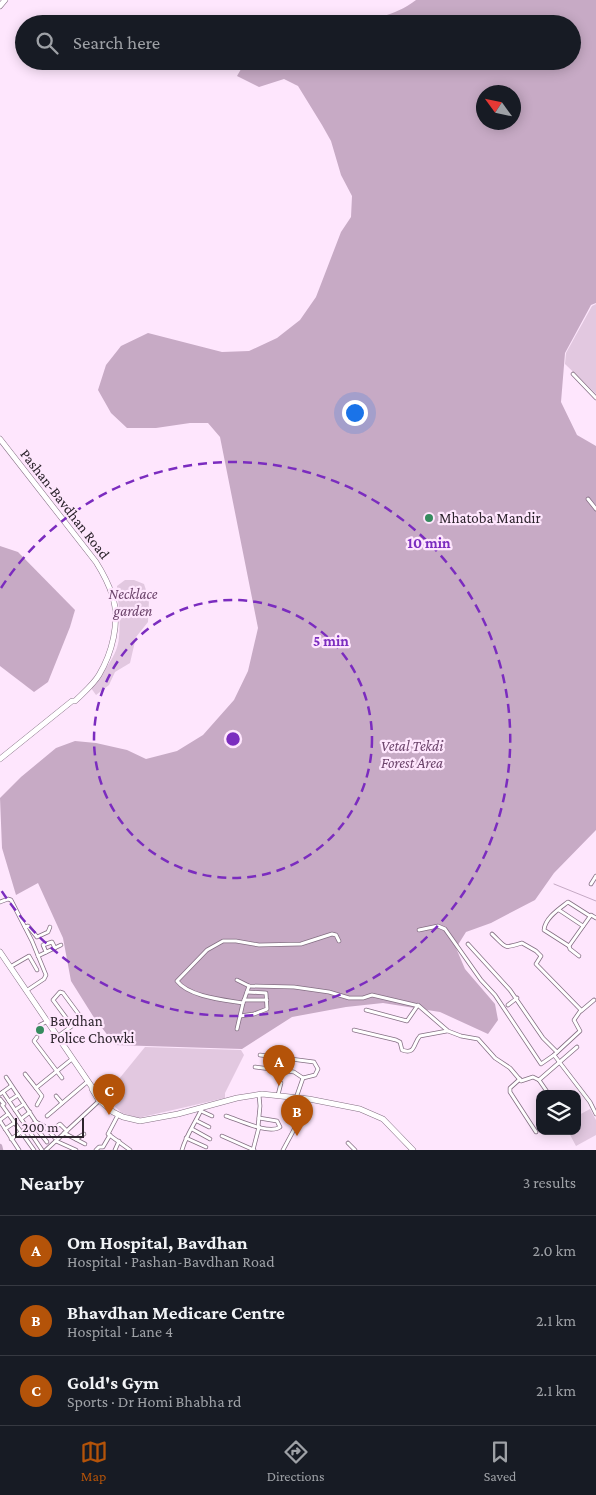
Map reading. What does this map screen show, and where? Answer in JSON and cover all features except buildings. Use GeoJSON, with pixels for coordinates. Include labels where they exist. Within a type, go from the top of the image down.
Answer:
{"type":"FeatureCollection","features":[{"type":"Feature","properties":{"kind":"main road"},"geometry":{"type":"LineString","coordinates":[[0,6],[4,0]]}},
{"type":"Feature","properties":{"kind":"main road","name":"Pashan-Bavdhan Road"},"geometry":{"type":"LineString","coordinates":[[0,439],[96,562],[113,598],[114,627],[111,650],[100,671],[72,701],[0,759]]}},
{"type":"Feature","properties":{"kind":"main road"},"geometry":{"type":"LineString","coordinates":[[0,952],[92,1089],[100,1100],[118,1115],[140,1121],[202,1109],[259,1094],[308,1099],[360,1108],[374,1114],[383,1119],[410,1150]]}},
{"type":"Feature","properties":{"kind":"street"},"geometry":{"type":"LineString","coordinates":[[573,374],[588,392],[596,398]]}},
{"type":"Feature","properties":{"kind":"street"},"geometry":{"type":"LineString","coordinates":[[588,499],[596,509]]}},
{"type":"Feature","properties":{"kind":"street"},"geometry":{"type":"LineString","coordinates":[[591,884],[596,876]]}},
{"type":"Feature","properties":{"kind":"street"},"geometry":{"type":"LineString","coordinates":[[0,902],[10,899],[25,927],[46,978],[25,991]]}},
{"type":"Feature","properties":{"kind":"street"},"geometry":{"type":"LineString","coordinates":[[579,956],[569,946],[544,930],[547,921],[568,902],[596,918]]}},
{"type":"Feature","properties":{"kind":"street"},"geometry":{"type":"LineString","coordinates":[[559,910],[583,926]]}},
{"type":"Feature","properties":{"kind":"street"},"geometry":{"type":"LineString","coordinates":[[569,946],[591,915]]}},
{"type":"Feature","properties":{"kind":"street"},"geometry":{"type":"LineString","coordinates":[[25,927],[28,926],[36,936],[48,932],[50,927]]}},
{"type":"Feature","properties":{"kind":"street"},"geometry":{"type":"LineString","coordinates":[[419,930],[438,926],[445,929],[481,980],[500,1002],[541,1064],[580,1031],[574,1020],[594,1000]]}},
{"type":"Feature","properties":{"kind":"street"},"geometry":{"type":"LineString","coordinates":[[267,1000],[244,1002],[207,997],[186,988],[177,981],[207,950],[224,941],[259,945],[301,944],[332,934],[336,935],[338,941]]}},
{"type":"Feature","properties":{"kind":"street"},"geometry":{"type":"LineString","coordinates":[[492,934],[506,947],[510,948],[522,944],[536,951],[541,956],[536,964],[581,1011]]}},
{"type":"Feature","properties":{"kind":"street"},"geometry":{"type":"LineString","coordinates":[[46,952],[43,944],[52,942],[55,948]]}},
{"type":"Feature","properties":{"kind":"street"},"geometry":{"type":"LineString","coordinates":[[468,944],[517,998],[559,1062],[590,1102],[596,1114]]}},
{"type":"Feature","properties":{"kind":"street"},"geometry":{"type":"LineString","coordinates":[[38,956],[61,945]]}},
{"type":"Feature","properties":{"kind":"street"},"geometry":{"type":"LineString","coordinates":[[10,968],[29,956],[37,970]]}},
{"type":"Feature","properties":{"kind":"street"},"geometry":{"type":"LineString","coordinates":[[237,980],[250,986],[294,986],[355,998],[372,995],[418,1005],[448,1031],[478,1039],[495,1058],[510,1068],[520,1080]]}},
{"type":"Feature","properties":{"kind":"street"},"geometry":{"type":"LineString","coordinates":[[237,1029],[250,986]]}},
{"type":"Feature","properties":{"kind":"street"},"geometry":{"type":"LineString","coordinates":[[57,1038],[72,1026],[53,1000],[60,992],[63,993],[80,1016],[70,1023]]}},
{"type":"Feature","properties":{"kind":"street"},"geometry":{"type":"LineString","coordinates":[[240,1016],[266,1010],[267,995],[265,993],[248,992]]}},
{"type":"Feature","properties":{"kind":"street"},"geometry":{"type":"LineString","coordinates":[[508,1005],[517,998]]}},
{"type":"Feature","properties":{"kind":"street"},"geometry":{"type":"LineString","coordinates":[[366,1010],[407,1021],[418,1005]]}},
{"type":"Feature","properties":{"kind":"street"},"geometry":{"type":"LineString","coordinates":[[40,1025],[46,1022]]}},
{"type":"Feature","properties":{"kind":"street"},"geometry":{"type":"LineString","coordinates":[[354,1030],[396,1040],[400,1042],[404,1051],[412,1050],[420,1036],[448,1031]]}},
{"type":"Feature","properties":{"kind":"street"},"geometry":{"type":"LineString","coordinates":[[37,1037],[34,1041],[62,1078]]}},
{"type":"Feature","properties":{"kind":"street"},"geometry":{"type":"LineString","coordinates":[[539,1080],[577,1047]]}},
{"type":"Feature","properties":{"kind":"street"},"geometry":{"type":"LineString","coordinates":[[254,1068],[294,1072],[303,1078],[311,1077],[317,1072],[318,1066],[314,1062],[260,1055]]}},
{"type":"Feature","properties":{"kind":"street"},"geometry":{"type":"LineString","coordinates":[[36,1088],[72,1059]]}},
{"type":"Feature","properties":{"kind":"street"},"geometry":{"type":"LineString","coordinates":[[24,1074],[42,1096],[37,1105]]}},
{"type":"Feature","properties":{"kind":"street"},"geometry":{"type":"LineString","coordinates":[[6,1077],[30,1112],[46,1142]]}},
{"type":"Feature","properties":{"kind":"street"},"geometry":{"type":"LineString","coordinates":[[536,1132],[510,1092],[510,1088],[520,1080],[533,1077],[539,1080],[546,1090]]}},
{"type":"Feature","properties":{"kind":"street"},"geometry":{"type":"LineString","coordinates":[[302,1112],[304,1102],[299,1098],[303,1078]]}},
{"type":"Feature","properties":{"kind":"street"},"geometry":{"type":"LineString","coordinates":[[47,1116],[87,1082]]}},
{"type":"Feature","properties":{"kind":"street"},"geometry":{"type":"LineString","coordinates":[[278,1096],[281,1083]]}},
{"type":"Feature","properties":{"kind":"street"},"geometry":{"type":"LineString","coordinates":[[11,1086],[1,1093],[9,1101],[42,1150]]}},
{"type":"Feature","properties":{"kind":"street"},"geometry":{"type":"LineString","coordinates":[[222,1136],[254,1150],[259,1118],[259,1094]]}},
{"type":"Feature","properties":{"kind":"street"},"geometry":{"type":"LineString","coordinates":[[9,1101],[18,1095]]}},
{"type":"Feature","properties":{"kind":"street"},"geometry":{"type":"LineString","coordinates":[[56,1096],[62,1103]]}},
{"type":"Feature","properties":{"kind":"street"},"geometry":{"type":"LineString","coordinates":[[0,1098],[4,1104],[1,1106],[34,1150]]}},
{"type":"Feature","properties":{"kind":"street"},"geometry":{"type":"LineString","coordinates":[[283,1150],[308,1099]]}},
{"type":"Feature","properties":{"kind":"street"},"geometry":{"type":"LineString","coordinates":[[46,1150],[56,1140],[60,1140],[100,1100]]}},
{"type":"Feature","properties":{"kind":"street"},"geometry":{"type":"LineString","coordinates":[[15,1110],[24,1104]]}},
{"type":"Feature","properties":{"kind":"street"},"geometry":{"type":"LineString","coordinates":[[182,1150],[186,1138],[202,1109],[212,1116]]}},
{"type":"Feature","properties":{"kind":"street"},"geometry":{"type":"LineString","coordinates":[[21,1119],[30,1112]]}},
{"type":"Feature","properties":{"kind":"street"},"geometry":{"type":"LineString","coordinates":[[8,1114],[0,1121],[19,1150]]}},
{"type":"Feature","properties":{"kind":"street"},"geometry":{"type":"LineString","coordinates":[[96,1150],[99,1147],[104,1148],[110,1135],[109,1131],[118,1115]]}},
{"type":"Feature","properties":{"kind":"street"},"geometry":{"type":"LineString","coordinates":[[226,1116],[258,1127],[278,1129],[280,1124],[277,1121],[259,1118]]}},
{"type":"Feature","properties":{"kind":"street"},"geometry":{"type":"LineString","coordinates":[[197,1121],[209,1127]]}},
{"type":"Feature","properties":{"kind":"street"},"geometry":{"type":"LineString","coordinates":[[5,1129],[14,1123]]}},
{"type":"Feature","properties":{"kind":"street"},"geometry":{"type":"LineString","coordinates":[[11,1139],[35,1123]]}},
{"type":"Feature","properties":{"kind":"street"},"geometry":{"type":"LineString","coordinates":[[35,1123],[44,1126],[56,1140],[76,1150]]}},
{"type":"Feature","properties":{"kind":"street"},"geometry":{"type":"LineString","coordinates":[[56,1127],[60,1124],[75,1139],[85,1144]]}},
{"type":"Feature","properties":{"kind":"street"},"geometry":{"type":"LineString","coordinates":[[192,1129],[210,1139]]}},
{"type":"Feature","properties":{"kind":"street"},"geometry":{"type":"LineString","coordinates":[[75,1139],[84,1134]]}},
{"type":"Feature","properties":{"kind":"street"},"geometry":{"type":"LineString","coordinates":[[110,1135],[130,1150]]}},
{"type":"Feature","properties":{"kind":"street"},"geometry":{"type":"LineString","coordinates":[[186,1138],[206,1147]]}},
{"type":"Feature","properties":{"kind":"street"},"geometry":{"type":"LineString","coordinates":[[115,1150],[119,1142]]}},
{"type":"Feature","properties":{"kind":"street"},"geometry":{"type":"LineString","coordinates":[[348,1143],[354,1150]]}},
{"type":"Feature","properties":{"kind":"green space","name":"Vetal Tekdi Forest Area"},"geometry":{"type":"Polygon","coordinates":[[[416,0],[596,0],[596,303],[591,305],[565,353],[561,402],[577,435],[596,446],[596,830],[554,873],[535,900],[491,923],[466,932],[456,948],[465,969],[495,1004],[498,1020],[488,1034],[440,1012],[383,1003],[346,1007],[292,1017],[242,1049],[115,1045],[93,1016],[71,981],[63,938],[38,883],[16,895],[2,848],[0,798],[21,777],[56,748],[75,741],[96,743],[127,750],[146,759],[177,751],[203,735],[234,700],[248,671],[258,628],[220,437],[208,423],[190,423],[156,428],[127,428],[111,413],[98,390],[106,365],[121,346],[148,333],[222,352],[249,351],[277,338],[300,320],[316,297],[341,232],[351,217],[352,196],[341,175],[331,141],[298,86],[284,79],[259,87],[237,76],[240,70],[581,70],[581,15],[387,15],[416,0]]]}},
{"type":"Feature","properties":{"kind":"green space"},"geometry":{"type":"Polygon","coordinates":[[[596,304],[596,394],[565,364],[566,353],[592,306],[596,304]]]}},
{"type":"Feature","properties":{"kind":"green space"},"geometry":{"type":"Polygon","coordinates":[[[0,546],[18,552],[75,610],[48,682],[34,692],[0,666],[0,546]]]}},
{"type":"Feature","properties":{"kind":"green space","name":"Necklace garden"},"geometry":{"type":"Polygon","coordinates":[[[125,580],[134,580],[144,584],[149,599],[148,622],[136,637],[130,663],[115,672],[109,685],[96,695],[91,688],[109,664],[118,644],[120,624],[117,586],[125,580]]]}},
{"type":"Feature","properties":{"kind":"green space"},"geometry":{"type":"Polygon","coordinates":[[[145,1047],[241,1050],[244,1055],[225,1093],[225,1098],[138,1118],[122,1113],[105,1098],[145,1047]]]}},
{"type":"Feature","properties":{"kind":"green space"},"geometry":{"type":"Polygon","coordinates":[[[590,1109],[596,1120],[596,1135],[576,1146],[570,1135],[581,1135],[581,1114],[590,1109]]]}},
{"type":"Feature","properties":{"kind":"waterway"},"geometry":{"type":"LineString","coordinates":[[554,884],[596,901]]}},
{"type":"Feature","properties":{"kind":"waterway"},"geometry":{"type":"LineString","coordinates":[[0,1146],[1,1150]]}},
{"type":"Feature","properties":{"kind":"place","name":"Mhatoba Mandir"},"geometry":{"type":"Point","coordinates":[429,518]}},
{"type":"Feature","properties":{"kind":"place","name":"Bavdhan Police Chowki"},"geometry":{"type":"Point","coordinates":[40,1030]}},
{"type":"Feature","properties":{"kind":"place","name":"Om Hospital, Bavdhan"},"geometry":{"type":"Point","coordinates":[279,1086]}},
{"type":"Feature","properties":{"kind":"place","name":"Gold's Gym"},"geometry":{"type":"Point","coordinates":[109,1115]}},
{"type":"Feature","properties":{"kind":"place","name":"Bhavdhan Medicare Centre"},"geometry":{"type":"Point","coordinates":[297,1136]}}]}
